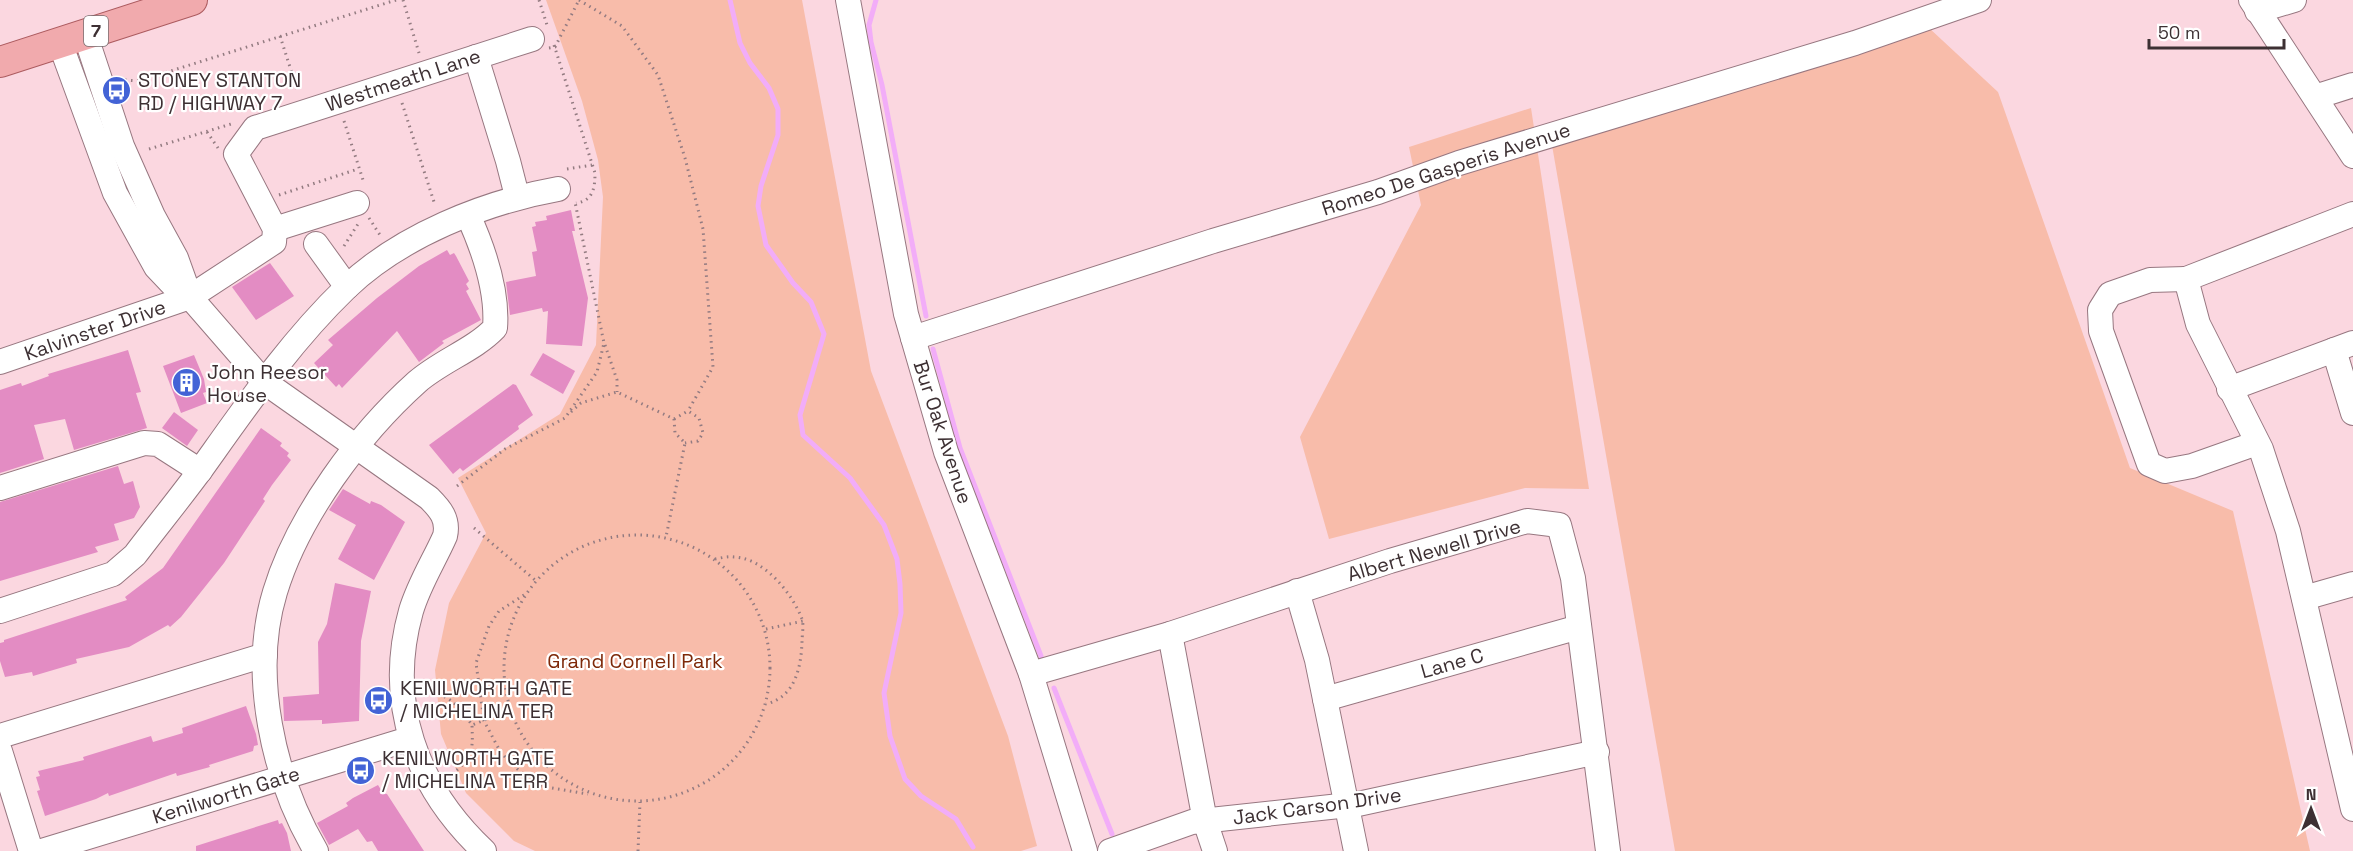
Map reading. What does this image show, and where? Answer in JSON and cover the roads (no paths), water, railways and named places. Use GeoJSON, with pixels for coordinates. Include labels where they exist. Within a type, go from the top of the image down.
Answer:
{"type":"FeatureCollection","features":[{"type":"Feature","properties":{"kind":"main road","name":"7"},"geometry":{"type":"LineString","coordinates":[[0,62],[192,0]]}},
{"type":"Feature","properties":{"kind":"street","name":"Bur Oak Avenue"},"geometry":{"type":"LineString","coordinates":[[848,0],[906,314],[946,452],[1031,674],[1085,851]]}},
{"type":"Feature","properties":{"kind":"street","name":"Romeo De Gasperis Avenue"},"geometry":{"type":"LineString","coordinates":[[913,338],[1213,241],[1378,192],[1470,160],[1856,43],[1979,0]]}},
{"type":"Feature","properties":{"kind":"street"},"geometry":{"type":"LineString","coordinates":[[2294,0],[2254,6],[2353,156]]}},
{"type":"Feature","properties":{"kind":"street"},"geometry":{"type":"LineString","coordinates":[[72,39],[153,216],[176,258],[190,297],[263,381],[429,498],[441,510],[445,518],[445,536],[420,587],[406,630],[403,685],[409,739],[442,804],[465,833],[484,851]]}},
{"type":"Feature","properties":{"kind":"street","name":"Westmeath Lane"},"geometry":{"type":"LineString","coordinates":[[275,229],[236,154],[255,128],[476,57],[544,40]]}},
{"type":"Feature","properties":{"kind":"street"},"geometry":{"type":"LineString","coordinates":[[476,57],[517,196]]}},
{"type":"Feature","properties":{"kind":"street"},"geometry":{"type":"LineString","coordinates":[[2315,97],[2353,86]]}},
{"type":"Feature","properties":{"kind":"street"},"geometry":{"type":"LineString","coordinates":[[0,611],[113,574],[135,555],[200,471],[263,381],[347,287],[388,256],[439,227],[517,196],[558,189]]}},
{"type":"Feature","properties":{"kind":"street"},"geometry":{"type":"LineString","coordinates":[[190,297],[274,242],[275,229],[364,204]]}},
{"type":"Feature","properties":{"kind":"street"},"geometry":{"type":"LineString","coordinates":[[2257,443],[2192,466],[2165,471],[2149,464],[2101,331],[2100,310],[2110,294],[2150,280],[2186,279],[2353,214]]}},
{"type":"Feature","properties":{"kind":"street"},"geometry":{"type":"LineString","coordinates":[[316,851],[302,825],[284,777],[271,722],[265,655],[270,612],[280,577],[317,504],[357,448],[377,423],[418,381],[495,328],[496,313],[482,249],[468,215]]}},
{"type":"Feature","properties":{"kind":"street"},"geometry":{"type":"LineString","coordinates":[[316,244],[347,287]]}},
{"type":"Feature","properties":{"kind":"street"},"geometry":{"type":"LineString","coordinates":[[2186,279],[2198,324],[2257,443],[2288,531],[2351,793]]}},
{"type":"Feature","properties":{"kind":"street","name":"Kalvinster Drive"},"geometry":{"type":"LineString","coordinates":[[0,362],[190,297]]}},
{"type":"Feature","properties":{"kind":"street"},"geometry":{"type":"LineString","coordinates":[[2229,389],[2344,346],[2353,414]]}},
{"type":"Feature","properties":{"kind":"street"},"geometry":{"type":"LineString","coordinates":[[0,488],[144,443],[158,444],[200,471]]}},
{"type":"Feature","properties":{"kind":"street","name":"Albert Newell Drive"},"geometry":{"type":"LineString","coordinates":[[1031,674],[1170,634],[1297,591],[1527,521],[1558,525],[1573,578],[1608,851]]}},
{"type":"Feature","properties":{"kind":"street"},"geometry":{"type":"LineString","coordinates":[[2304,598],[2353,584]]}},
{"type":"Feature","properties":{"kind":"street"},"geometry":{"type":"LineString","coordinates":[[1297,591],[1325,699],[1356,851]]}},
{"type":"Feature","properties":{"kind":"street","name":"Lane C"},"geometry":{"type":"LineString","coordinates":[[1325,699],[1579,627]]}},
{"type":"Feature","properties":{"kind":"street"},"geometry":{"type":"LineString","coordinates":[[1170,634],[1205,821],[1215,851]]}},
{"type":"Feature","properties":{"kind":"street"},"geometry":{"type":"LineString","coordinates":[[0,736],[265,655]]}},
{"type":"Feature","properties":{"kind":"street","name":"Kenilworth Gate"},"geometry":{"type":"LineString","coordinates":[[42,851],[409,739]]}},
{"type":"Feature","properties":{"kind":"street"},"geometry":{"type":"LineString","coordinates":[[0,751],[30,851]]}},
{"type":"Feature","properties":{"kind":"street","name":"Jack Carson Drive"},"geometry":{"type":"LineString","coordinates":[[1110,851],[1192,822],[1347,805],[1597,752]]}},
{"type":"Feature","properties":{"kind":"waterway"},"geometry":{"type":"LineString","coordinates":[[730,0],[740,43],[750,63],[769,88],[778,109],[778,135],[761,186],[758,206],[766,245],[793,283],[811,302],[824,334],[800,415],[803,435],[850,478],[884,525],[897,559],[901,613],[884,693],[890,736],[905,779],[921,796],[956,819],[973,847]]}},
{"type":"Feature","properties":{"kind":"waterway"},"geometry":{"type":"LineString","coordinates":[[876,0],[869,25],[871,42],[882,85],[926,316]]}},
{"type":"Feature","properties":{"kind":"waterway"},"geometry":{"type":"LineString","coordinates":[[933,349],[960,448],[1041,656]]}},
{"type":"Feature","properties":{"kind":"waterway"},"geometry":{"type":"LineString","coordinates":[[1054,688],[1112,834]]}},
{"type":"Feature","properties":{"kind":"place","name":"STONEY STANTON RD / HIGHWAY 7"},"geometry":{"type":"Point","coordinates":[117,91]}},
{"type":"Feature","properties":{"kind":"place","name":"John Reesor House"},"geometry":{"type":"Point","coordinates":[186,383]}},
{"type":"Feature","properties":{"kind":"place","name":"KENILWORTH GATE / MICHELINA TER"},"geometry":{"type":"Point","coordinates":[379,700]}},
{"type":"Feature","properties":{"kind":"place","name":"KENILWORTH GATE / MICHELINA TERR"},"geometry":{"type":"Point","coordinates":[361,770]}},
{"type":"Feature","properties":{"kind":"park label","name":"Grand Cornell Park"},"geometry":{"type":"Point","coordinates":[635,661]}}]}
